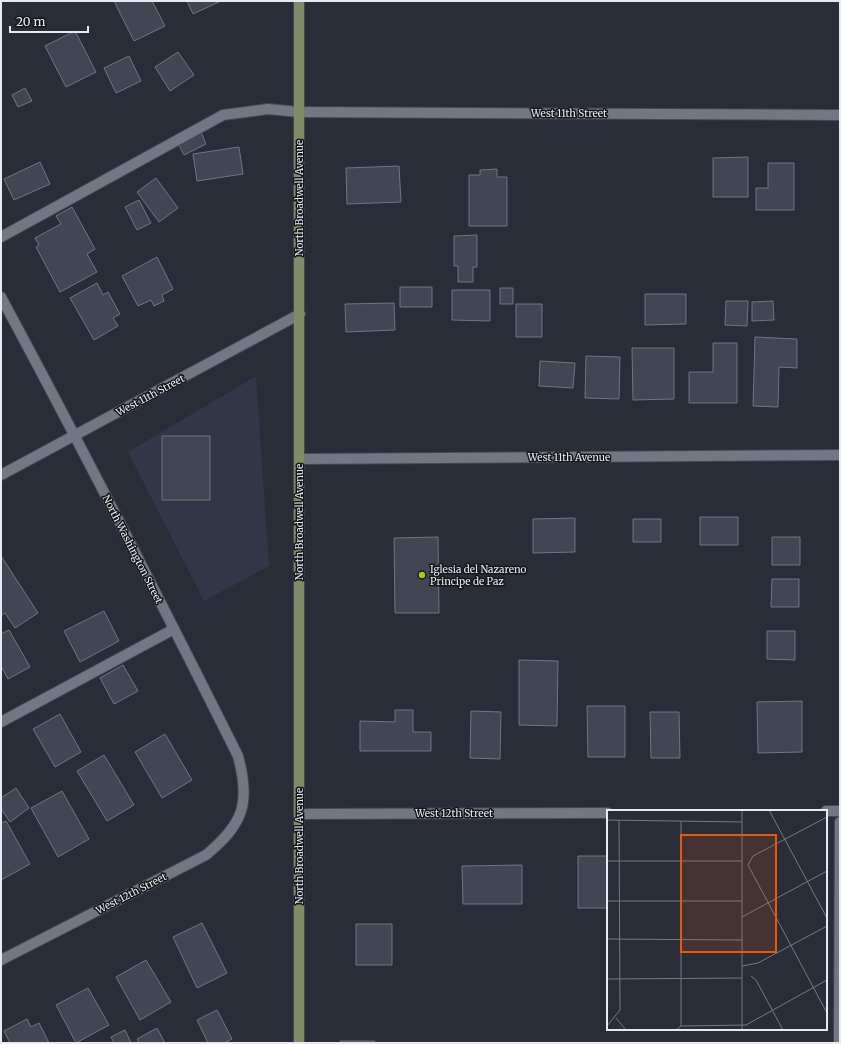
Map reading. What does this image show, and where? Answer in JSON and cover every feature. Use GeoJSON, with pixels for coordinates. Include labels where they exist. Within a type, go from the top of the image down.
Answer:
{"type":"FeatureCollection","features":[{"type":"Feature","properties":{"kind":"main road","name":"North Broadwell Avenue"},"geometry":{"type":"LineString","coordinates":[[299,1],[299,1043]]}},
{"type":"Feature","properties":{"kind":"street","name":"West 11th Street"},"geometry":{"type":"LineString","coordinates":[[1,237],[223,115],[268,109],[299,112],[840,115]]}},
{"type":"Feature","properties":{"kind":"street","name":"North Washington Street"},"geometry":{"type":"LineString","coordinates":[[1,297],[75,435],[238,756],[244,779],[242,807]]}},
{"type":"Feature","properties":{"kind":"street","name":"West 11th Street"},"geometry":{"type":"LineString","coordinates":[[1,475],[300,314]]}},
{"type":"Feature","properties":{"kind":"street","name":"West 11th Avenue"},"geometry":{"type":"LineString","coordinates":[[299,459],[840,455]]}},
{"type":"Feature","properties":{"kind":"street"},"geometry":{"type":"LineString","coordinates":[[1,722],[174,629]]}},
{"type":"Feature","properties":{"kind":"street","name":"West 12th Street"},"geometry":{"type":"LineString","coordinates":[[1,960],[206,855],[221,842],[239,820],[242,807]]}},
{"type":"Feature","properties":{"kind":"street"},"geometry":{"type":"LineString","coordinates":[[827,811],[840,811]]}},
{"type":"Feature","properties":{"kind":"street","name":"West 12th Street"},"geometry":{"type":"LineString","coordinates":[[299,814],[607,813]]}},
{"type":"Feature","properties":{"kind":"street"},"geometry":{"type":"LineString","coordinates":[[839,1043],[840,822]]}},
{"type":"Feature","properties":{"kind":"shaded area"},"geometry":{"type":"Polygon","coordinates":[[[256,376],[269,566],[204,601],[128,452],[256,376]]]}},
{"type":"Feature","properties":{"kind":"building"},"geometry":{"type":"Polygon","coordinates":[[[114,1],[152,1],[165,26],[134,41],[114,1]]]}},
{"type":"Feature","properties":{"kind":"building"},"geometry":{"type":"Polygon","coordinates":[[[187,1],[221,1],[193,14],[187,1]]]}},
{"type":"Feature","properties":{"kind":"building"},"geometry":{"type":"Polygon","coordinates":[[[75,31],[96,72],[66,87],[45,46],[75,31]]]}},
{"type":"Feature","properties":{"kind":"building"},"geometry":{"type":"Polygon","coordinates":[[[178,52],[194,75],[170,91],[155,67],[178,52]]]}},
{"type":"Feature","properties":{"kind":"building"},"geometry":{"type":"Polygon","coordinates":[[[129,56],[141,81],[116,93],[104,68],[129,56]]]}},
{"type":"Feature","properties":{"kind":"building"},"geometry":{"type":"Polygon","coordinates":[[[25,88],[32,101],[18,107],[12,95],[25,88]]]}},
{"type":"Feature","properties":{"kind":"building"},"geometry":{"type":"Polygon","coordinates":[[[201,132],[206,144],[184,155],[178,143],[201,132]]]}},
{"type":"Feature","properties":{"kind":"building"},"geometry":{"type":"Polygon","coordinates":[[[239,147],[243,174],[197,181],[193,154],[239,147]]]}},
{"type":"Feature","properties":{"kind":"building"},"geometry":{"type":"Polygon","coordinates":[[[748,157],[748,197],[713,197],[713,158],[748,157]]]}},
{"type":"Feature","properties":{"kind":"building"},"geometry":{"type":"Polygon","coordinates":[[[40,162],[50,184],[14,200],[4,179],[40,162]]]}},
{"type":"Feature","properties":{"kind":"building"},"geometry":{"type":"Polygon","coordinates":[[[768,163],[794,163],[794,210],[756,210],[756,188],[768,188],[768,163]]]}},
{"type":"Feature","properties":{"kind":"building"},"geometry":{"type":"Polygon","coordinates":[[[399,166],[401,202],[347,204],[346,168],[399,166]]]}},
{"type":"Feature","properties":{"kind":"building"},"geometry":{"type":"Polygon","coordinates":[[[497,169],[497,177],[507,177],[507,226],[469,226],[469,175],[480,175],[480,170],[497,169]]]}},
{"type":"Feature","properties":{"kind":"building"},"geometry":{"type":"Polygon","coordinates":[[[156,178],[178,208],[159,222],[137,192],[156,178]]]}},
{"type":"Feature","properties":{"kind":"building"},"geometry":{"type":"Polygon","coordinates":[[[139,200],[151,223],[137,230],[125,207],[139,200]]]}},
{"type":"Feature","properties":{"kind":"building"},"geometry":{"type":"Polygon","coordinates":[[[72,207],[95,249],[87,254],[97,272],[60,292],[36,247],[39,245],[35,238],[61,224],[56,216],[72,207]]]}},
{"type":"Feature","properties":{"kind":"building"},"geometry":{"type":"Polygon","coordinates":[[[477,235],[477,267],[473,267],[473,282],[458,282],[458,266],[454,266],[454,236],[477,235]]]}},
{"type":"Feature","properties":{"kind":"building"},"geometry":{"type":"Polygon","coordinates":[[[157,257],[173,289],[162,295],[164,301],[154,306],[151,300],[138,306],[122,276],[157,257]]]}},
{"type":"Feature","properties":{"kind":"building"},"geometry":{"type":"Polygon","coordinates":[[[97,283],[103,295],[108,292],[120,314],[113,318],[118,326],[94,340],[70,298],[97,283]]]}},
{"type":"Feature","properties":{"kind":"building"},"geometry":{"type":"Polygon","coordinates":[[[400,287],[432,287],[432,307],[400,307],[400,287]]]}},
{"type":"Feature","properties":{"kind":"building"},"geometry":{"type":"Polygon","coordinates":[[[500,288],[513,288],[513,304],[500,304],[500,288]]]}},
{"type":"Feature","properties":{"kind":"building"},"geometry":{"type":"Polygon","coordinates":[[[452,290],[490,290],[490,321],[452,320],[452,290]]]}},
{"type":"Feature","properties":{"kind":"building"},"geometry":{"type":"Polygon","coordinates":[[[645,294],[686,294],[686,324],[645,325],[645,294]]]}},
{"type":"Feature","properties":{"kind":"building"},"geometry":{"type":"Polygon","coordinates":[[[726,301],[748,301],[747,326],[725,325],[726,301]]]}},
{"type":"Feature","properties":{"kind":"building"},"geometry":{"type":"Polygon","coordinates":[[[773,301],[774,320],[752,321],[752,302],[773,301]]]}},
{"type":"Feature","properties":{"kind":"building"},"geometry":{"type":"Polygon","coordinates":[[[394,303],[395,330],[346,332],[345,304],[394,303]]]}},
{"type":"Feature","properties":{"kind":"building"},"geometry":{"type":"Polygon","coordinates":[[[516,304],[542,304],[542,337],[516,337],[516,304]]]}},
{"type":"Feature","properties":{"kind":"building"},"geometry":{"type":"Polygon","coordinates":[[[755,337],[797,339],[797,368],[779,367],[778,407],[753,406],[755,337]]]}},
{"type":"Feature","properties":{"kind":"building"},"geometry":{"type":"Polygon","coordinates":[[[713,343],[737,343],[737,403],[689,403],[689,372],[713,372],[713,343]]]}},
{"type":"Feature","properties":{"kind":"building"},"geometry":{"type":"Polygon","coordinates":[[[632,348],[674,348],[674,399],[633,400],[632,348]]]}},
{"type":"Feature","properties":{"kind":"building"},"geometry":{"type":"Polygon","coordinates":[[[586,356],[620,357],[619,399],[585,398],[586,356]]]}},
{"type":"Feature","properties":{"kind":"building"},"geometry":{"type":"Polygon","coordinates":[[[540,361],[575,363],[573,388],[539,386],[540,361]]]}},
{"type":"Feature","properties":{"kind":"building"},"geometry":{"type":"Polygon","coordinates":[[[162,436],[210,436],[210,500],[162,500],[162,436]]]}},
{"type":"Feature","properties":{"kind":"building"},"geometry":{"type":"Polygon","coordinates":[[[700,517],[738,517],[738,545],[700,545],[700,517]]]}},
{"type":"Feature","properties":{"kind":"building"},"geometry":{"type":"Polygon","coordinates":[[[575,518],[575,552],[533,553],[533,519],[575,518]]]}},
{"type":"Feature","properties":{"kind":"building"},"geometry":{"type":"Polygon","coordinates":[[[633,519],[661,519],[661,542],[633,542],[633,519]]]}},
{"type":"Feature","properties":{"kind":"building"},"geometry":{"type":"Polygon","coordinates":[[[438,537],[439,613],[395,613],[394,538],[438,537]]]}},
{"type":"Feature","properties":{"kind":"building"},"geometry":{"type":"Polygon","coordinates":[[[772,537],[800,537],[800,565],[772,565],[772,537]]]}},
{"type":"Feature","properties":{"kind":"building"},"geometry":{"type":"Polygon","coordinates":[[[1,556],[38,613],[15,628],[5,613],[1,616],[1,556]]]}},
{"type":"Feature","properties":{"kind":"building"},"geometry":{"type":"Polygon","coordinates":[[[772,579],[799,579],[799,607],[771,607],[772,579]]]}},
{"type":"Feature","properties":{"kind":"building"},"geometry":{"type":"Polygon","coordinates":[[[104,611],[119,641],[80,662],[64,631],[104,611]]]}},
{"type":"Feature","properties":{"kind":"building"},"geometry":{"type":"Polygon","coordinates":[[[9,630],[30,667],[8,679],[1,666],[1,634],[9,630]]]}},
{"type":"Feature","properties":{"kind":"building"},"geometry":{"type":"Polygon","coordinates":[[[767,631],[795,631],[795,660],[767,659],[767,631]]]}},
{"type":"Feature","properties":{"kind":"building"},"geometry":{"type":"Polygon","coordinates":[[[519,660],[558,661],[557,726],[519,725],[519,660]]]}},
{"type":"Feature","properties":{"kind":"building"},"geometry":{"type":"Polygon","coordinates":[[[123,665],[138,691],[114,704],[100,678],[123,665]]]}},
{"type":"Feature","properties":{"kind":"building"},"geometry":{"type":"Polygon","coordinates":[[[802,701],[802,752],[758,753],[757,702],[802,701]]]}},
{"type":"Feature","properties":{"kind":"building"},"geometry":{"type":"Polygon","coordinates":[[[587,706],[625,706],[625,757],[588,757],[587,706]]]}},
{"type":"Feature","properties":{"kind":"building"},"geometry":{"type":"Polygon","coordinates":[[[395,710],[413,710],[413,732],[431,732],[431,751],[360,751],[360,721],[395,722],[395,710]]]}},
{"type":"Feature","properties":{"kind":"building"},"geometry":{"type":"Polygon","coordinates":[[[471,711],[501,712],[500,759],[470,758],[471,711]]]}},
{"type":"Feature","properties":{"kind":"building"},"geometry":{"type":"Polygon","coordinates":[[[650,712],[679,712],[680,758],[651,758],[650,712]]]}},
{"type":"Feature","properties":{"kind":"building"},"geometry":{"type":"Polygon","coordinates":[[[60,714],[81,752],[55,767],[33,729],[60,714]]]}},
{"type":"Feature","properties":{"kind":"building"},"geometry":{"type":"Polygon","coordinates":[[[165,734],[192,780],[162,798],[135,752],[165,734]]]}},
{"type":"Feature","properties":{"kind":"building"},"geometry":{"type":"Polygon","coordinates":[[[104,755],[134,805],[107,821],[77,771],[104,755]]]}},
{"type":"Feature","properties":{"kind":"building"},"geometry":{"type":"Polygon","coordinates":[[[16,788],[29,808],[10,822],[1,809],[1,798],[16,788]]]}},
{"type":"Feature","properties":{"kind":"building"},"geometry":{"type":"Polygon","coordinates":[[[62,791],[89,839],[58,857],[31,808],[62,791]]]}},
{"type":"Feature","properties":{"kind":"building"},"geometry":{"type":"Polygon","coordinates":[[[6,821],[30,864],[1,880],[1,823],[6,821]]]}},
{"type":"Feature","properties":{"kind":"building"},"geometry":{"type":"Polygon","coordinates":[[[578,856],[607,856],[607,908],[578,908],[578,856]]]}},
{"type":"Feature","properties":{"kind":"building"},"geometry":{"type":"Polygon","coordinates":[[[522,865],[522,904],[463,904],[462,866],[522,865]]]}},
{"type":"Feature","properties":{"kind":"building"},"geometry":{"type":"Polygon","coordinates":[[[202,923],[227,973],[197,988],[173,937],[202,923]]]}},
{"type":"Feature","properties":{"kind":"building"},"geometry":{"type":"Polygon","coordinates":[[[356,924],[392,924],[392,965],[356,965],[356,924]]]}},
{"type":"Feature","properties":{"kind":"building"},"geometry":{"type":"Polygon","coordinates":[[[146,960],[171,1002],[140,1020],[116,977],[146,960]]]}},
{"type":"Feature","properties":{"kind":"building"},"geometry":{"type":"Polygon","coordinates":[[[88,988],[109,1025],[76,1043],[56,1005],[88,988]]]}},
{"type":"Feature","properties":{"kind":"building"},"geometry":{"type":"Polygon","coordinates":[[[217,1010],[232,1039],[224,1043],[208,1043],[197,1020],[217,1010]]]}},
{"type":"Feature","properties":{"kind":"building"},"geometry":{"type":"Polygon","coordinates":[[[27,1019],[31,1027],[39,1023],[49,1043],[10,1043],[4,1031],[27,1019]]]}},
{"type":"Feature","properties":{"kind":"building"},"geometry":{"type":"Polygon","coordinates":[[[157,1028],[165,1043],[139,1043],[137,1039],[157,1028]]]}},
{"type":"Feature","properties":{"kind":"building"},"geometry":{"type":"Polygon","coordinates":[[[125,1030],[131,1043],[114,1043],[111,1037],[125,1030]]]}},
{"type":"Feature","properties":{"kind":"building"},"geometry":{"type":"Polygon","coordinates":[[[340,1041],[375,1041],[375,1043],[340,1043],[340,1041]]]}},
{"type":"Feature","properties":{"kind":"place","name":"Iglesia del Nazareno Principe de Paz"},"geometry":{"type":"Point","coordinates":[422,575]}}]}
